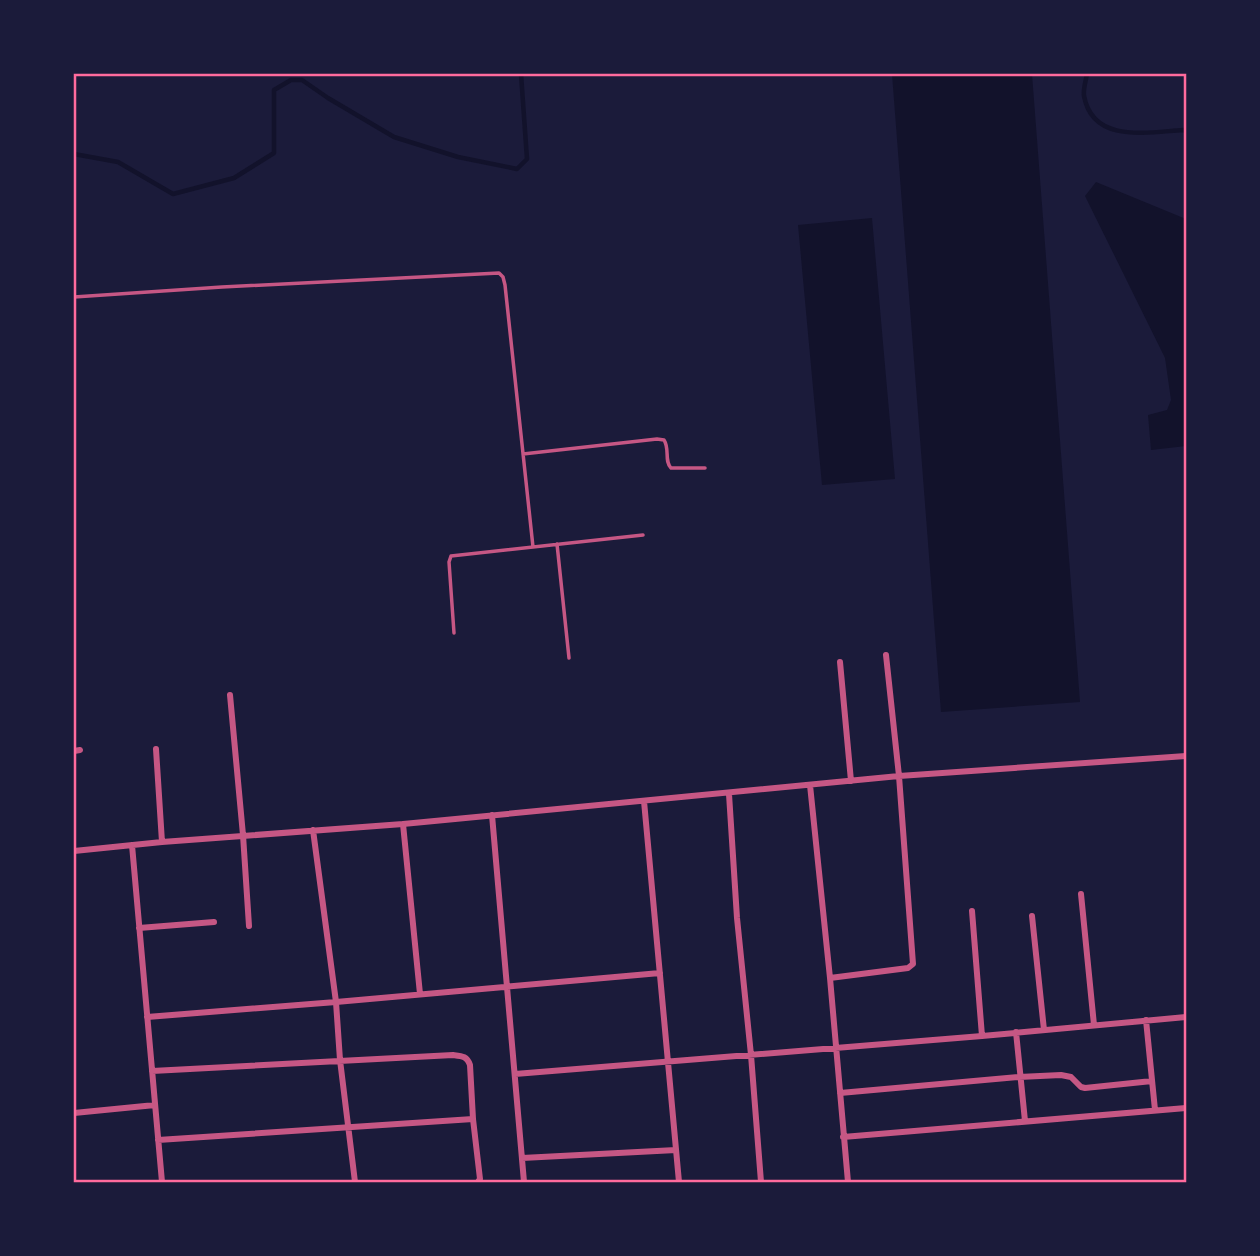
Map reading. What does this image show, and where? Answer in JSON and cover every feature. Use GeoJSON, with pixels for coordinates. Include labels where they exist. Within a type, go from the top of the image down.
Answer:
{"type":"FeatureCollection","features":[{"type":"Feature","properties":{"kind":"street"},"geometry":{"type":"LineString","coordinates":[[830,978],[908,968],[913,964],[899,776],[886,655]]}},
{"type":"Feature","properties":{"kind":"street"},"geometry":{"type":"LineString","coordinates":[[840,662],[851,781]]}},
{"type":"Feature","properties":{"kind":"street"},"geometry":{"type":"LineString","coordinates":[[230,695],[249,926]]}},
{"type":"Feature","properties":{"kind":"street"},"geometry":{"type":"LineString","coordinates":[[156,749],[162,842]]}},
{"type":"Feature","properties":{"kind":"street"},"geometry":{"type":"LineString","coordinates":[[74,850],[403,824],[899,776],[1186,756]]}},
{"type":"Feature","properties":{"kind":"street"},"geometry":{"type":"LineString","coordinates":[[810,785],[848,1182]]}},
{"type":"Feature","properties":{"kind":"street"},"geometry":{"type":"LineString","coordinates":[[729,793],[737,918],[761,1182]]}},
{"type":"Feature","properties":{"kind":"street"},"geometry":{"type":"LineString","coordinates":[[644,801],[679,1182]]}},
{"type":"Feature","properties":{"kind":"street"},"geometry":{"type":"LineString","coordinates":[[492,815],[524,1182]]}},
{"type":"Feature","properties":{"kind":"street"},"geometry":{"type":"LineString","coordinates":[[403,824],[420,994]]}},
{"type":"Feature","properties":{"kind":"street"},"geometry":{"type":"LineString","coordinates":[[313,830],[336,1002],[340,1060],[355,1182]]}},
{"type":"Feature","properties":{"kind":"street"},"geometry":{"type":"LineString","coordinates":[[132,845],[162,1182]]}},
{"type":"Feature","properties":{"kind":"street"},"geometry":{"type":"LineString","coordinates":[[1081,894],[1094,1025]]}},
{"type":"Feature","properties":{"kind":"street"},"geometry":{"type":"LineString","coordinates":[[972,911],[982,1036]]}},
{"type":"Feature","properties":{"kind":"street"},"geometry":{"type":"LineString","coordinates":[[1032,916],[1044,1030]]}},
{"type":"Feature","properties":{"kind":"street"},"geometry":{"type":"LineString","coordinates":[[139,928],[214,922]]}},
{"type":"Feature","properties":{"kind":"street"},"geometry":{"type":"LineString","coordinates":[[147,1017],[660,973]]}},
{"type":"Feature","properties":{"kind":"street"},"geometry":{"type":"LineString","coordinates":[[515,1074],[1186,1017]]}},
{"type":"Feature","properties":{"kind":"street"},"geometry":{"type":"LineString","coordinates":[[1146,1020],[1155,1110]]}},
{"type":"Feature","properties":{"kind":"street"},"geometry":{"type":"LineString","coordinates":[[1016,1032],[1025,1121]]}},
{"type":"Feature","properties":{"kind":"street"},"geometry":{"type":"LineString","coordinates":[[152,1071],[340,1060],[453,1055],[466,1057],[470,1065],[480,1179],[478,1182]]}},
{"type":"Feature","properties":{"kind":"street"},"geometry":{"type":"LineString","coordinates":[[840,1093],[1068,1075],[1081,1087],[1152,1081]]}},
{"type":"Feature","properties":{"kind":"street"},"geometry":{"type":"LineString","coordinates":[[74,1113],[155,1105]]}},
{"type":"Feature","properties":{"kind":"street"},"geometry":{"type":"LineString","coordinates":[[843,1137],[1186,1108]]}},
{"type":"Feature","properties":{"kind":"street"},"geometry":{"type":"LineString","coordinates":[[158,1140],[473,1119]]}},
{"type":"Feature","properties":{"kind":"street"},"geometry":{"type":"LineString","coordinates":[[522,1158],[676,1150]]}},
{"type":"Feature","properties":{"kind":"lane"},"geometry":{"type":"LineString","coordinates":[[74,297],[499,273],[505,285],[533,547]]}},
{"type":"Feature","properties":{"kind":"lane"},"geometry":{"type":"LineString","coordinates":[[523,454],[657,439],[664,440],[667,444],[667,463],[671,468],[705,468]]}},
{"type":"Feature","properties":{"kind":"lane"},"geometry":{"type":"LineString","coordinates":[[454,633],[449,562],[451,556],[643,535]]}},
{"type":"Feature","properties":{"kind":"lane"},"geometry":{"type":"LineString","coordinates":[[557,544],[569,658]]}},
{"type":"Feature","properties":{"kind":"shaded area"},"geometry":{"type":"Polygon","coordinates":[[[892,74],[1032,74],[1080,702],[941,712],[892,74]]]}},
{"type":"Feature","properties":{"kind":"shaded area"},"geometry":{"type":"Polygon","coordinates":[[[1096,182],[1186,219],[1186,446],[1151,450],[1148,415],[1167,410],[1171,400],[1165,358],[1085,196],[1096,182]]]}},
{"type":"Feature","properties":{"kind":"shaded area"},"geometry":{"type":"Polygon","coordinates":[[[872,218],[895,479],[822,485],[798,225],[872,218]]]}},
{"type":"Feature","properties":{"kind":"waterway"},"geometry":{"type":"LineString","coordinates":[[74,154],[118,162],[173,194],[234,178],[274,153],[274,90],[291,80],[302,80],[394,137],[458,157],[517,169],[527,159],[521,74]]}},
{"type":"Feature","properties":{"kind":"waterway"},"geometry":{"type":"LineString","coordinates":[[1087,74],[1084,96],[1089,111],[1098,122],[1124,132],[1186,131]]}}]}
